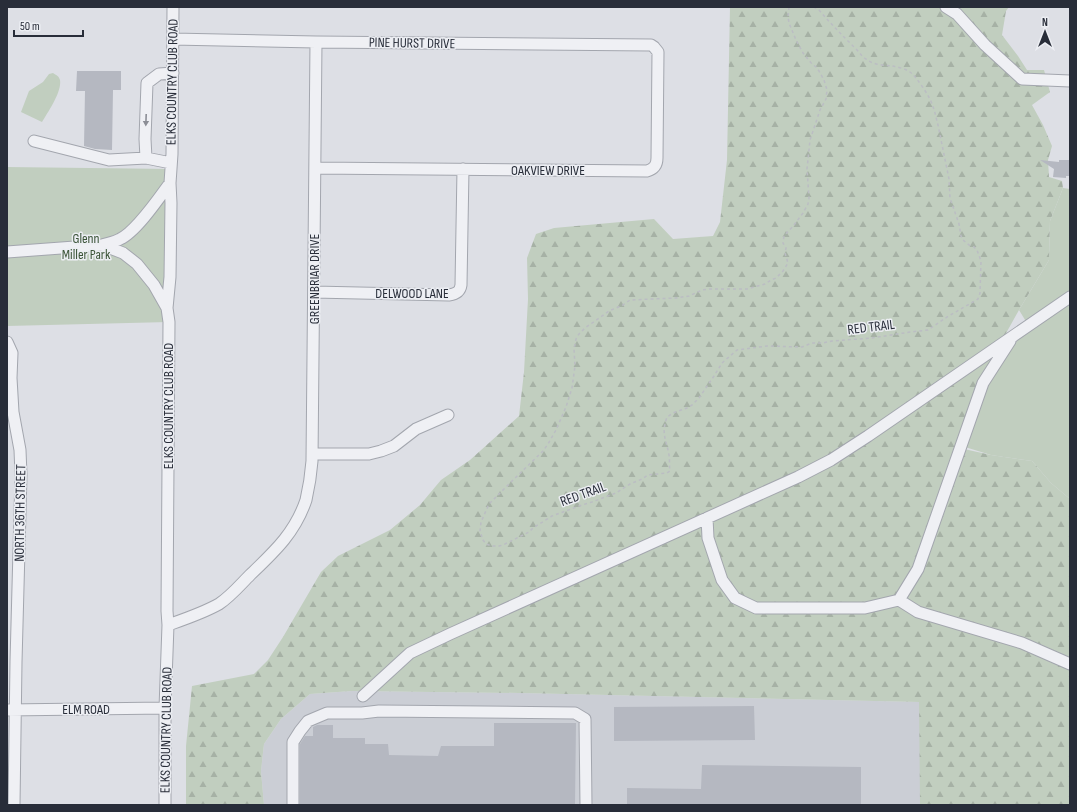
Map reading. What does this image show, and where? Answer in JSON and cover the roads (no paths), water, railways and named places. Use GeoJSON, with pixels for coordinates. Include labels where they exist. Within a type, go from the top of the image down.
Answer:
{"type":"FeatureCollection","features":[{"type":"Feature","properties":{"kind":"street","name":"ELKS COUNTRY CLUB ROAD"},"geometry":{"type":"LineString","coordinates":[[165,805],[165,708],[168,626],[169,322],[167,308],[170,277],[173,7]]}},
{"type":"Feature","properties":{"kind":"street"},"geometry":{"type":"LineString","coordinates":[[946,7],[957,14],[985,45],[1022,78],[1070,81]]}},
{"type":"Feature","properties":{"kind":"street","name":"PINE HURST DRIVE"},"geometry":{"type":"LineString","coordinates":[[173,39],[316,42],[651,45]]}},
{"type":"Feature","properties":{"kind":"street","name":"GREENBRIAR DRIVE"},"geometry":{"type":"LineString","coordinates":[[168,626],[208,610],[231,595],[289,535],[306,500],[312,461],[316,42]]}},
{"type":"Feature","properties":{"kind":"street","name":"OAKVIEW DRIVE"},"geometry":{"type":"LineString","coordinates":[[315,168],[647,171],[652,169],[657,163],[659,55],[651,45]]}},
{"type":"Feature","properties":{"kind":"street"},"geometry":{"type":"LineString","coordinates":[[146,158],[145,139],[147,83],[159,74],[172,73]]}},
{"type":"Feature","properties":{"kind":"street"},"geometry":{"type":"LineString","coordinates":[[34,142],[109,160],[146,158],[171,163]]}},
{"type":"Feature","properties":{"kind":"street","name":"DELWOOD LANE"},"geometry":{"type":"LineString","coordinates":[[314,292],[449,295],[457,293],[461,288],[463,169]]}},
{"type":"Feature","properties":{"kind":"street"},"geometry":{"type":"LineString","coordinates":[[7,252],[102,245],[121,239],[131,232],[170,183]]}},
{"type":"Feature","properties":{"kind":"street"},"geometry":{"type":"LineString","coordinates":[[102,245],[123,253],[137,264],[154,285],[167,308]]}},
{"type":"Feature","properties":{"kind":"street"},"geometry":{"type":"LineString","coordinates":[[362,696],[410,653],[798,477],[831,460],[1070,297]]}},
{"type":"Feature","properties":{"kind":"street"},"geometry":{"type":"LineString","coordinates":[[707,518],[708,538],[722,580],[735,598],[756,608],[865,608],[899,600],[918,569],[983,383],[1012,337]]}},
{"type":"Feature","properties":{"kind":"street","name":"NORTH 36TH STREET"},"geometry":{"type":"LineString","coordinates":[[7,342],[12,353],[11,378],[13,412],[20,450],[21,475],[17,624],[11,710],[14,805]]}},
{"type":"Feature","properties":{"kind":"street"},"geometry":{"type":"LineString","coordinates":[[312,454],[369,454],[381,451],[394,446],[416,429],[448,415]]}},
{"type":"Feature","properties":{"kind":"street"},"geometry":{"type":"LineString","coordinates":[[899,600],[918,612],[1022,643],[1070,664]]}},
{"type":"Feature","properties":{"kind":"street","name":"ELM ROAD"},"geometry":{"type":"LineString","coordinates":[[11,710],[165,708]]}},
{"type":"Feature","properties":{"kind":"street"},"geometry":{"type":"LineString","coordinates":[[293,805],[293,742],[308,721],[327,713],[362,713],[379,711],[575,713],[585,719],[586,805]]}},
{"type":"Feature","properties":{"kind":"park label","name":"Glenn Miller Park"},"geometry":{"type":"Point","coordinates":[86,246]}}]}
